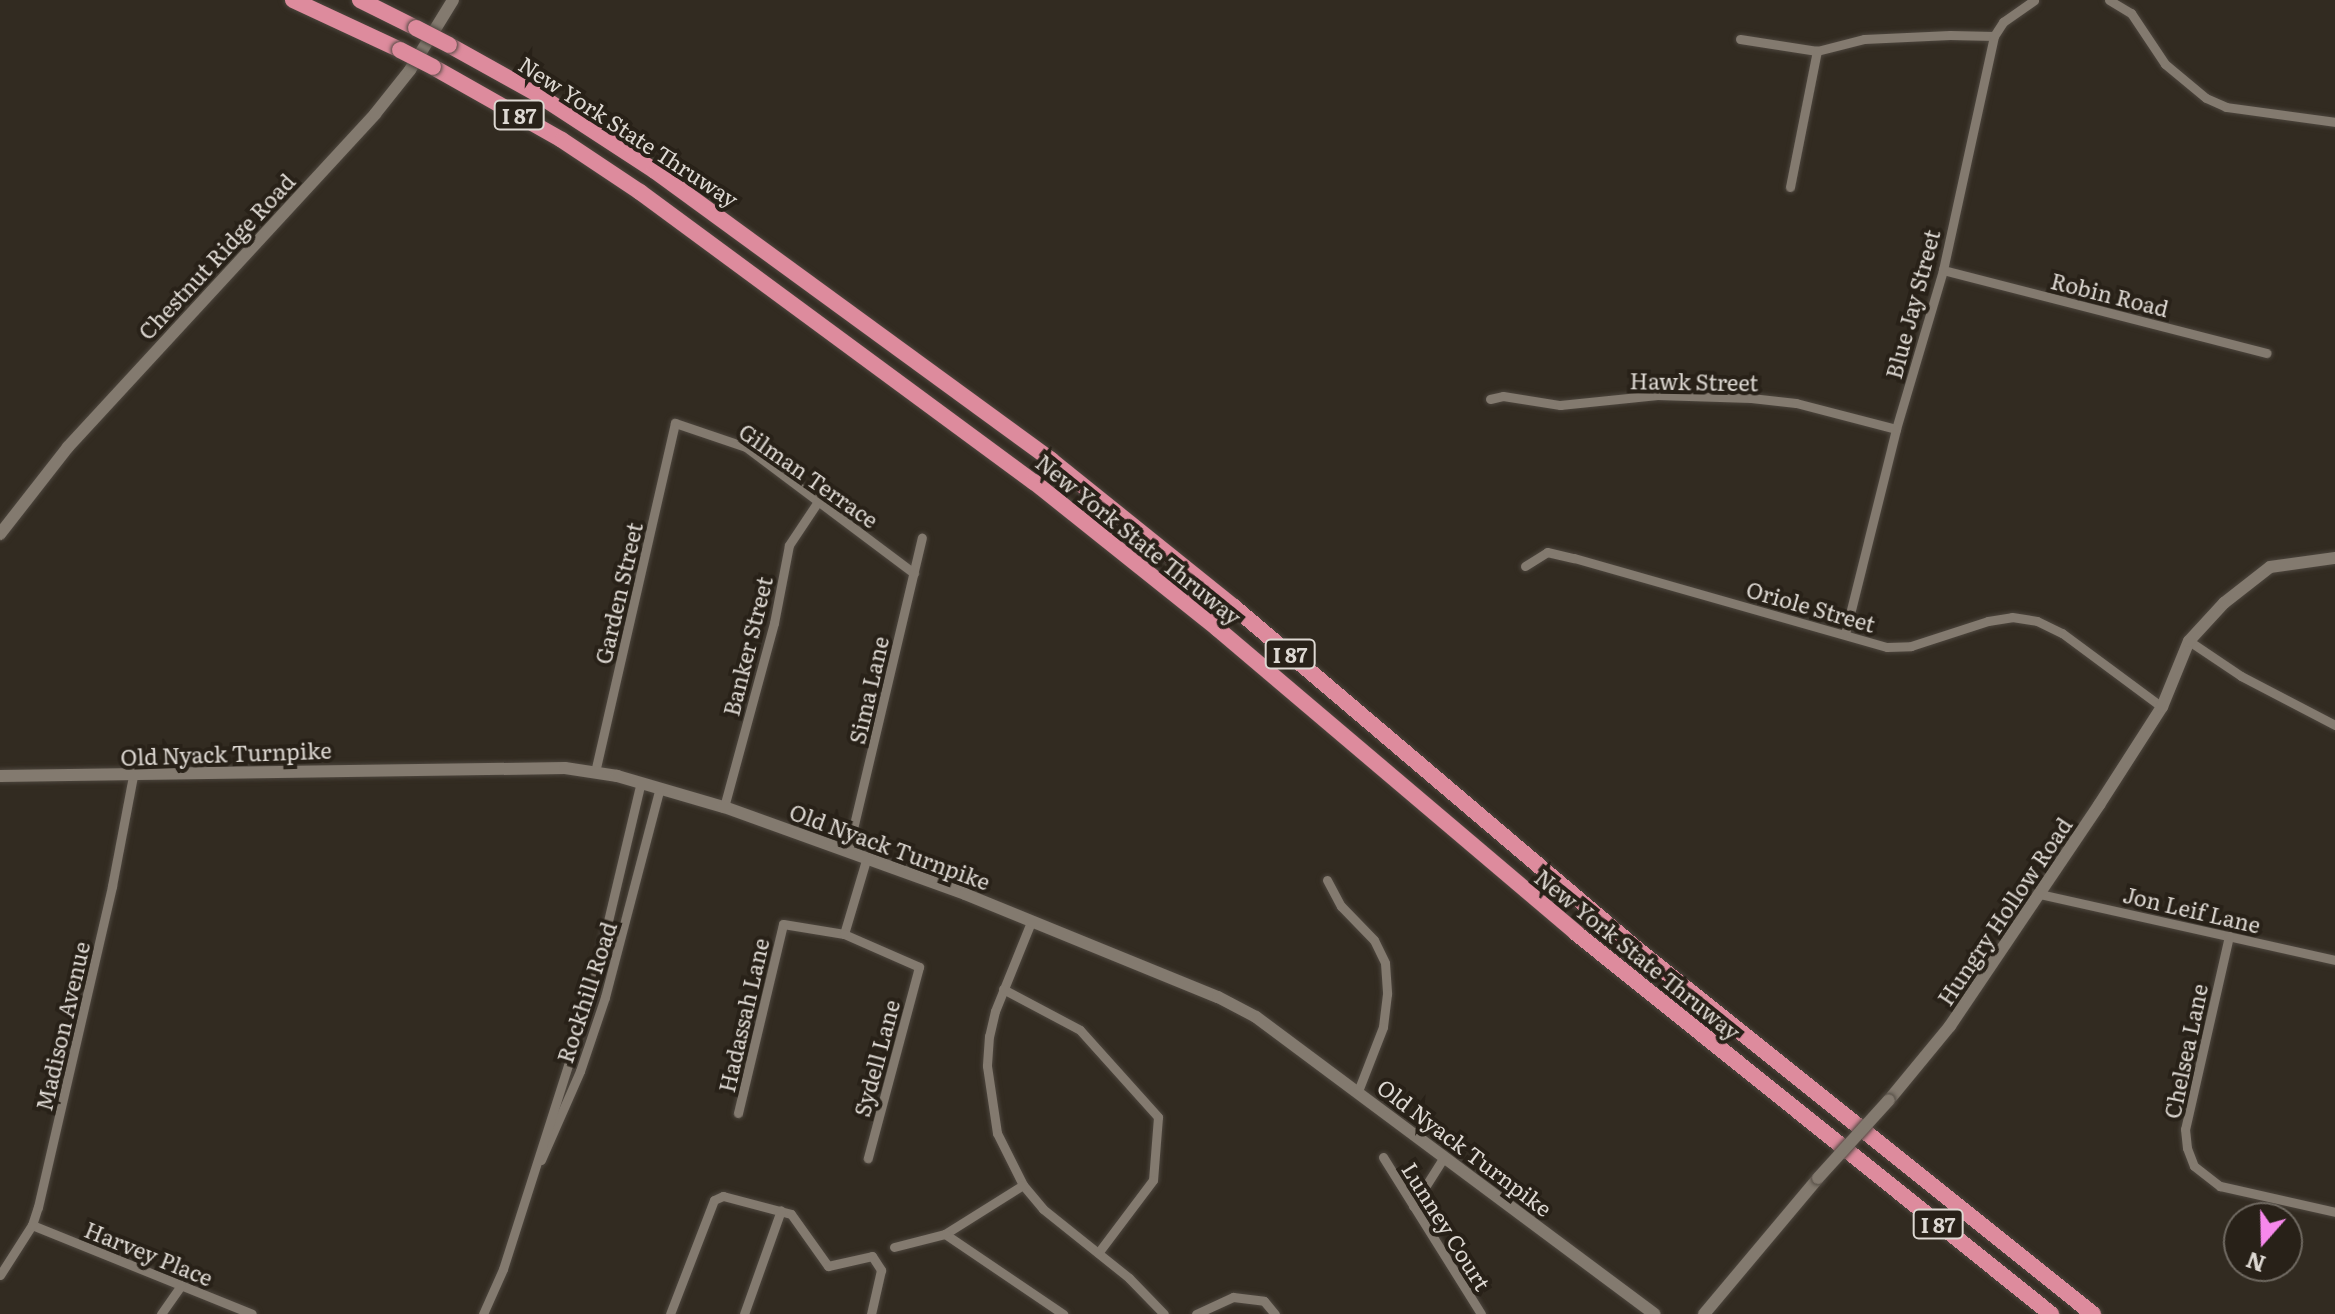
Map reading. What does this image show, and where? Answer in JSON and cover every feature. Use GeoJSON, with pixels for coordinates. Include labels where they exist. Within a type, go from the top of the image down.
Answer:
{"type":"FeatureCollection","features":[{"type":"Feature","properties":{"kind":"highway","name":"New York State Thruway"},"geometry":{"type":"LineString","coordinates":[[293,0],[433,67],[562,140],[640,192],[1022,473],[1218,629],[1576,933],[2051,1314]]}},
{"type":"Feature","properties":{"kind":"highway","name":"New York State Thruway"},"geometry":{"type":"LineString","coordinates":[[360,0],[537,94],[666,178],[1051,460],[1234,607],[1626,939],[2093,1314]]}},
{"type":"Feature","properties":{"kind":"street","name":"Chestnut Ridge Road"},"geometry":{"type":"LineString","coordinates":[[0,534],[68,447],[375,114],[410,70],[453,0]]}},
{"type":"Feature","properties":{"kind":"street"},"geometry":{"type":"LineString","coordinates":[[1740,39],[1817,51],[1864,39],[1994,36],[2003,22],[2034,0]]}},
{"type":"Feature","properties":{"kind":"street"},"geometry":{"type":"LineString","coordinates":[[2109,0],[2131,13],[2165,64],[2206,98],[2226,107],[2335,122]]}},
{"type":"Feature","properties":{"kind":"street","name":"Blue Jay Street"},"geometry":{"type":"LineString","coordinates":[[1845,634],[1896,429],[1943,270],[1994,36]]}},
{"type":"Feature","properties":{"kind":"street"},"geometry":{"type":"LineString","coordinates":[[1790,187],[1817,51]]}},
{"type":"Feature","properties":{"kind":"street","name":"Robin Road"},"geometry":{"type":"LineString","coordinates":[[1943,270],[2267,353]]}},
{"type":"Feature","properties":{"kind":"street","name":"Hawk Street"},"geometry":{"type":"LineString","coordinates":[[1490,399],[1503,396],[1560,405],[1657,395],[1751,398],[1796,403],[1896,429]]}},
{"type":"Feature","properties":{"kind":"street","name":"Gilman Terrace"},"geometry":{"type":"LineString","coordinates":[[675,423],[746,447],[914,573]]}},
{"type":"Feature","properties":{"kind":"street","name":"Garden Street"},"geometry":{"type":"LineString","coordinates":[[595,772],[675,423]]}},
{"type":"Feature","properties":{"kind":"street","name":"Banker Street"},"geometry":{"type":"LineString","coordinates":[[724,807],[774,623],[789,545],[819,500]]}},
{"type":"Feature","properties":{"kind":"street","name":"Sima Lane"},"geometry":{"type":"LineString","coordinates":[[848,850],[922,538]]}},
{"type":"Feature","properties":{"kind":"street","name":"Oriole Street"},"geometry":{"type":"LineString","coordinates":[[1525,566],[1547,552],[1887,647],[1911,646],[1988,621],[2012,617],[2037,621],[2062,633],[2162,707]]}},
{"type":"Feature","properties":{"kind":"street","name":"Hungry Hollow Road"},"geometry":{"type":"LineString","coordinates":[[1704,1314],[1950,1026],[2162,707],[2189,641],[2224,603],[2270,567],[2335,558]]}},
{"type":"Feature","properties":{"kind":"street"},"geometry":{"type":"LineString","coordinates":[[2189,641],[2241,676],[2335,725]]}},
{"type":"Feature","properties":{"kind":"street","name":"Old Nyack Turnpike"},"geometry":{"type":"LineString","coordinates":[[0,776],[565,768],[641,782],[724,807],[867,857],[1230,1003],[1256,1017],[1654,1314]]}},
{"type":"Feature","properties":{"kind":"street","name":"Madison Avenue"},"geometry":{"type":"LineString","coordinates":[[0,1275],[32,1225],[112,886],[133,776]]}},
{"type":"Feature","properties":{"kind":"street","name":"Rockhill Road"},"geometry":{"type":"LineString","coordinates":[[483,1314],[503,1269],[591,993],[641,782]]}},
{"type":"Feature","properties":{"kind":"street","name":"Rockhill Road"},"geometry":{"type":"LineString","coordinates":[[523,1199],[580,1071],[605,997],[660,788]]}},
{"type":"Feature","properties":{"kind":"street"},"geometry":{"type":"LineString","coordinates":[[844,934],[867,857]]}},
{"type":"Feature","properties":{"kind":"street"},"geometry":{"type":"LineString","coordinates":[[1327,880],[1341,906],[1374,940],[1385,963],[1387,994],[1383,1027],[1358,1091]]}},
{"type":"Feature","properties":{"kind":"street","name":"Jon Leif Lane"},"geometry":{"type":"LineString","coordinates":[[2040,894],[2335,960]]}},
{"type":"Feature","properties":{"kind":"street"},"geometry":{"type":"LineString","coordinates":[[1031,922],[1003,989],[989,1036],[989,1099],[997,1133],[1023,1185],[1043,1209],[1129,1278],[1164,1314]]}},
{"type":"Feature","properties":{"kind":"street","name":"Hadassah Lane"},"geometry":{"type":"LineString","coordinates":[[738,1113],[783,924],[844,934]]}},
{"type":"Feature","properties":{"kind":"street","name":"Sydell Lane"},"geometry":{"type":"LineString","coordinates":[[844,934],[919,967],[868,1158]]}},
{"type":"Feature","properties":{"kind":"street","name":"Chelsea Lane"},"geometry":{"type":"LineString","coordinates":[[2229,936],[2185,1129],[2194,1166],[2220,1186],[2335,1212]]}},
{"type":"Feature","properties":{"kind":"street"},"geometry":{"type":"LineString","coordinates":[[1003,989],[1080,1030],[1158,1117],[1153,1180],[1098,1253]]}},
{"type":"Feature","properties":{"kind":"street","name":"Lunney Court"},"geometry":{"type":"LineString","coordinates":[[1383,1157],[1481,1314]]}},
{"type":"Feature","properties":{"kind":"street"},"geometry":{"type":"LineString","coordinates":[[1413,1206],[1444,1157]]}},
{"type":"Feature","properties":{"kind":"street"},"geometry":{"type":"LineString","coordinates":[[894,1247],[945,1234],[1023,1185]]}},
{"type":"Feature","properties":{"kind":"street"},"geometry":{"type":"LineString","coordinates":[[670,1314],[714,1200],[723,1196],[735,1196],[781,1210],[798,1222],[828,1266],[872,1256],[881,1270],[871,1314]]}},
{"type":"Feature","properties":{"kind":"street"},"geometry":{"type":"LineString","coordinates":[[744,1314],[781,1210]]}},
{"type":"Feature","properties":{"kind":"street","name":"Harvey Place"},"geometry":{"type":"LineString","coordinates":[[32,1225],[252,1314]]}},
{"type":"Feature","properties":{"kind":"street"},"geometry":{"type":"LineString","coordinates":[[945,1234],[1063,1314]]}},
{"type":"Feature","properties":{"kind":"street"},"geometry":{"type":"LineString","coordinates":[[161,1314],[181,1285]]}},
{"type":"Feature","properties":{"kind":"street"},"geometry":{"type":"LineString","coordinates":[[1196,1314],[1233,1297],[1264,1301],[1275,1314]]}}]}
